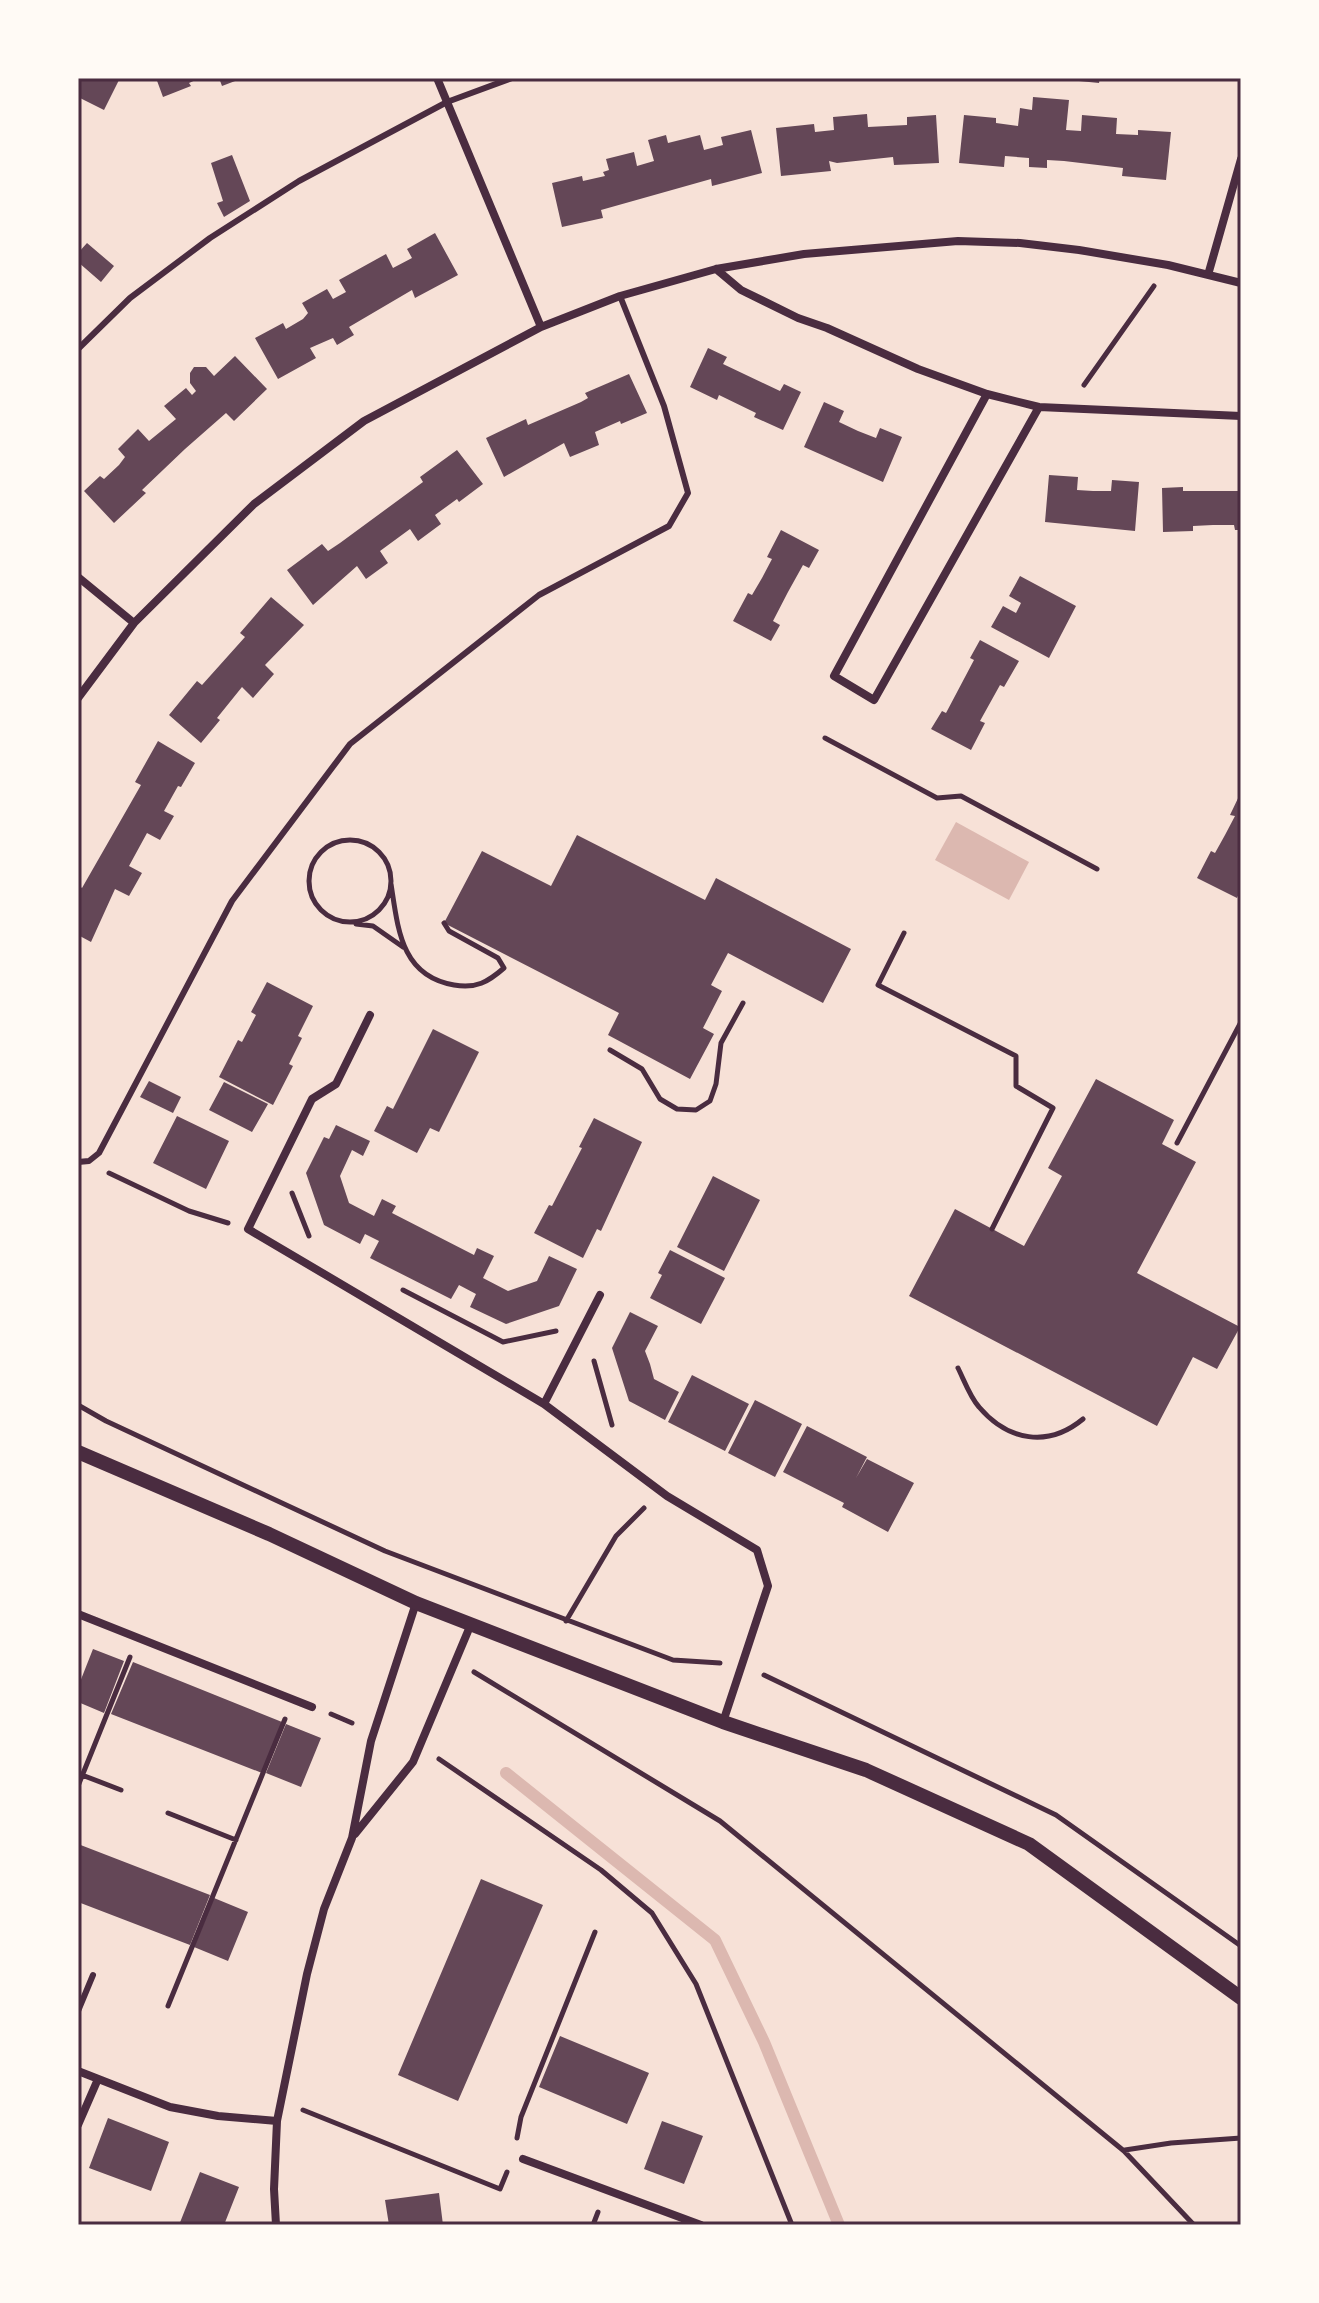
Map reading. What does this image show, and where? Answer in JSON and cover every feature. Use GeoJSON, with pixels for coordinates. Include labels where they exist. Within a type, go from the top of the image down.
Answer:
{"type":"FeatureCollection","features":[{"type":"Feature","properties":{"kind":"street"},"geometry":{"type":"LineString","coordinates":[[437,78],[541,327]]}},
{"type":"Feature","properties":{"kind":"street"},"geometry":{"type":"LineString","coordinates":[[1208,275],[1241,159]]}},
{"type":"Feature","properties":{"kind":"street"},"geometry":{"type":"LineString","coordinates":[[78,698],[134,623],[254,504],[364,421],[541,327],[620,296],[716,269],[804,254],[958,241],[1057,247],[1168,265],[1241,283]]}},
{"type":"Feature","properties":{"kind":"street"},"geometry":{"type":"LineString","coordinates":[[716,269],[741,290],[798,318],[918,369],[987,394],[1039,407],[1241,416]]}},
{"type":"Feature","properties":{"kind":"street"},"geometry":{"type":"LineString","coordinates":[[987,394],[834,676],[874,700],[1039,407]]}},
{"type":"Feature","properties":{"kind":"street"},"geometry":{"type":"LineString","coordinates":[[78,577],[134,623]]}},
{"type":"Feature","properties":{"kind":"street"},"geometry":{"type":"LineString","coordinates":[[370,1015],[336,1084],[312,1099],[248,1229],[544,1404],[661,1492],[757,1550],[768,1586],[723,1722]]}},
{"type":"Feature","properties":{"kind":"street"},"geometry":{"type":"LineString","coordinates":[[544,1404],[600,1295]]}},
{"type":"Feature","properties":{"kind":"street"},"geometry":{"type":"LineString","coordinates":[[78,1452],[269,1534],[416,1603],[723,1722],[866,1770],[1029,1844],[1241,1998]]}},
{"type":"Feature","properties":{"kind":"street"},"geometry":{"type":"LineString","coordinates":[[276,2225],[277,2121],[307,1974],[324,1909],[352,1838],[374,1731],[416,1603]]}},
{"type":"Feature","properties":{"kind":"street"},"geometry":{"type":"LineString","coordinates":[[78,1614],[312,1707]]}},
{"type":"Feature","properties":{"kind":"street"},"geometry":{"type":"LineString","coordinates":[[352,1838],[413,1762],[471,1623]]}},
{"type":"Feature","properties":{"kind":"street"},"geometry":{"type":"LineString","coordinates":[[78,2071],[170,2107],[218,2116],[277,2121]]}},
{"type":"Feature","properties":{"kind":"street"},"geometry":{"type":"LineString","coordinates":[[78,2125],[98,2079]]}},
{"type":"Feature","properties":{"kind":"street"},"geometry":{"type":"LineString","coordinates":[[523,2159],[701,2225]]}},
{"type":"Feature","properties":{"kind":"lane"},"geometry":{"type":"LineString","coordinates":[[78,349],[130,298],[210,238],[299,181],[447,102],[512,78]]}},
{"type":"Feature","properties":{"kind":"lane"},"geometry":{"type":"LineString","coordinates":[[78,1162],[89,1161],[99,1153],[232,901],[350,744],[539,595],[669,526],[688,493],[664,406],[620,296]]}},
{"type":"Feature","properties":{"kind":"lane"},"geometry":{"type":"LineString","coordinates":[[78,2011],[93,1975]]}},
{"type":"Feature","properties":{"kind":"path"},"geometry":{"type":"LineString","coordinates":[[1067,409],[1168,265]]}},
{"type":"Feature","properties":{"kind":"path"},"geometry":{"type":"LineString","coordinates":[[825,738],[937,798],[961,796],[1097,869]]}},
{"type":"Feature","properties":{"kind":"path"},"geometry":{"type":"LineString","coordinates":[[405,948],[373,926],[337,921],[325,915],[310,892],[308,878],[319,853],[343,840],[370,844],[381,853],[388,864],[401,940],[414,964],[436,982],[466,987],[486,983],[504,968],[498,958],[449,931],[444,923]]}},
{"type":"Feature","properties":{"kind":"path"},"geometry":{"type":"LineString","coordinates":[[351,923],[377,913],[386,903],[391,884]]}},
{"type":"Feature","properties":{"kind":"path"},"geometry":{"type":"LineString","coordinates":[[904,933],[878,985],[1016,1056],[1016,1086],[1053,1108],[992,1229]]}},
{"type":"Feature","properties":{"kind":"path"},"geometry":{"type":"LineString","coordinates":[[610,1050],[642,1069],[660,1099],[677,1109],[696,1110],[710,1101],[716,1084],[721,1043],[743,1003]]}},
{"type":"Feature","properties":{"kind":"path"},"geometry":{"type":"LineString","coordinates":[[1177,1143],[1241,1022]]}},
{"type":"Feature","properties":{"kind":"path"},"geometry":{"type":"LineString","coordinates":[[89,1161],[189,1211],[248,1229]]}},
{"type":"Feature","properties":{"kind":"path"},"geometry":{"type":"LineString","coordinates":[[277,1169],[289,1185],[311,1242]]}},
{"type":"Feature","properties":{"kind":"path"},"geometry":{"type":"LineString","coordinates":[[393,1284],[503,1342],[584,1326],[622,1462]]}},
{"type":"Feature","properties":{"kind":"path"},"geometry":{"type":"LineString","coordinates":[[958,1368],[978,1406],[1006,1431],[1039,1439],[1069,1431],[1083,1419]]}},
{"type":"Feature","properties":{"kind":"path"},"geometry":{"type":"LineString","coordinates":[[78,1405],[106,1421],[385,1551],[673,1660],[743,1665],[1056,1815],[1241,1946]]}},
{"type":"Feature","properties":{"kind":"path"},"geometry":{"type":"LineString","coordinates":[[566,1621],[616,1536],[661,1492]]}},
{"type":"Feature","properties":{"kind":"path"},"geometry":{"type":"LineString","coordinates":[[486,1629],[474,1672],[720,1821],[1124,2151],[1194,2225]]}},
{"type":"Feature","properties":{"kind":"path"},"geometry":{"type":"LineString","coordinates":[[78,1786],[138,1638]]}},
{"type":"Feature","properties":{"kind":"path"},"geometry":{"type":"LineString","coordinates":[[168,2006],[293,1699]]}},
{"type":"Feature","properties":{"kind":"path"},"geometry":{"type":"LineString","coordinates":[[312,1707],[374,1731]]}},
{"type":"Feature","properties":{"kind":"path"},"geometry":{"type":"LineString","coordinates":[[446,1762],[601,1870],[652,1913],[696,1984],[792,2225]]}},
{"type":"Feature","properties":{"kind":"path"},"geometry":{"type":"LineString","coordinates":[[82,1775],[121,1790]]}},
{"type":"Feature","properties":{"kind":"path"},"geometry":{"type":"LineString","coordinates":[[168,1813],[236,1840]]}},
{"type":"Feature","properties":{"kind":"path"},"geometry":{"type":"LineString","coordinates":[[280,2101],[500,2189],[513,2154],[521,2117],[595,1932]]}},
{"type":"Feature","properties":{"kind":"path"},"geometry":{"type":"LineString","coordinates":[[1124,2151],[1171,2143],[1241,2138]]}},
{"type":"Feature","properties":{"kind":"path"},"geometry":{"type":"LineString","coordinates":[[513,2154],[523,2159]]}},
{"type":"Feature","properties":{"kind":"shaded area"},"geometry":{"type":"Polygon","coordinates":[[[956,822],[1029,862],[1009,900],[935,860],[956,822]]]}},
{"type":"Feature","properties":{"kind":"building"},"geometry":{"type":"Polygon","coordinates":[[[78,78],[120,78],[104,110],[78,97],[78,78]]]}},
{"type":"Feature","properties":{"kind":"building"},"geometry":{"type":"Polygon","coordinates":[[[156,78],[200,78],[189,83],[191,86],[163,97],[156,78]]]}},
{"type":"Feature","properties":{"kind":"building"},"geometry":{"type":"Polygon","coordinates":[[[219,78],[243,78],[222,86],[219,78]]]}},
{"type":"Feature","properties":{"kind":"building"},"geometry":{"type":"Polygon","coordinates":[[[1070,78],[1100,78],[1099,83],[1070,78]]]}},
{"type":"Feature","properties":{"kind":"building"},"geometry":{"type":"Polygon","coordinates":[[[1033,97],[1069,100],[1066,130],[1081,131],[1082,115],[1117,118],[1116,134],[1138,135],[1138,130],[1171,132],[1166,180],[1122,176],[1123,168],[1064,161],[1047,160],[1047,168],[1029,167],[1029,158],[1005,156],[1004,167],[959,163],[964,115],[996,118],[996,123],[1018,126],[1020,108],[1032,110],[1033,97]]]}},
{"type":"Feature","properties":{"kind":"building"},"geometry":{"type":"Polygon","coordinates":[[[867,114],[868,127],[907,125],[907,117],[936,115],[939,163],[894,165],[893,157],[837,163],[829,161],[831,171],[781,176],[776,128],[814,124],[815,132],[834,130],[833,117],[867,114]]]}},
{"type":"Feature","properties":{"kind":"building"},"geometry":{"type":"Polygon","coordinates":[[[751,130],[762,173],[712,186],[711,179],[601,210],[603,218],[562,227],[552,183],[582,176],[583,181],[605,176],[603,172],[609,170],[606,159],[634,152],[637,166],[654,161],[648,140],[666,135],[668,143],[700,135],[704,150],[723,145],[721,137],[751,130]]]}},
{"type":"Feature","properties":{"kind":"building"},"geometry":{"type":"Polygon","coordinates":[[[232,155],[250,201],[224,217],[217,203],[223,201],[211,163],[232,155]]]}},
{"type":"Feature","properties":{"kind":"building"},"geometry":{"type":"Polygon","coordinates":[[[435,233],[458,275],[415,298],[412,290],[349,327],[354,335],[337,345],[333,338],[310,348],[316,358],[278,379],[255,338],[283,323],[286,329],[303,319],[308,313],[302,303],[327,289],[333,299],[346,292],[339,280],[386,254],[393,268],[412,258],[407,249],[435,233]]]}},
{"type":"Feature","properties":{"kind":"building"},"geometry":{"type":"Polygon","coordinates":[[[87,243],[114,266],[101,282],[78,262],[78,253],[87,243]]]}},
{"type":"Feature","properties":{"kind":"building"},"geometry":{"type":"Polygon","coordinates":[[[708,348],[727,357],[723,364],[780,391],[784,384],[801,392],[783,430],[754,417],[756,413],[719,395],[717,400],[690,387],[708,348]]]}},
{"type":"Feature","properties":{"kind":"building"},"geometry":{"type":"Polygon","coordinates":[[[235,356],[267,389],[234,421],[226,413],[142,490],[146,493],[114,523],[84,491],[100,476],[104,479],[119,465],[125,457],[118,449],[138,429],[149,441],[176,419],[164,406],[186,388],[192,395],[196,391],[190,383],[190,373],[194,367],[206,367],[214,376],[235,356]]]}},
{"type":"Feature","properties":{"kind":"building"},"geometry":{"type":"Polygon","coordinates":[[[629,374],[647,413],[595,432],[599,445],[570,457],[564,443],[504,477],[486,438],[526,419],[528,425],[581,402],[588,398],[585,393],[629,374]]]}},
{"type":"Feature","properties":{"kind":"building"},"geometry":{"type":"Polygon","coordinates":[[[824,402],[844,411],[839,422],[858,431],[876,438],[880,428],[902,437],[883,482],[804,447],[824,402]]]}},
{"type":"Feature","properties":{"kind":"building"},"geometry":{"type":"Polygon","coordinates":[[[457,450],[483,484],[435,515],[441,524],[418,541],[410,529],[380,551],[388,563],[366,579],[357,566],[313,605],[287,570],[322,544],[328,551],[340,543],[423,482],[420,477],[457,450]]]}},
{"type":"Feature","properties":{"kind":"building"},"geometry":{"type":"Polygon","coordinates":[[[1049,475],[1078,477],[1077,490],[1111,491],[1112,480],[1139,482],[1135,531],[1045,522],[1049,475]]]}},
{"type":"Feature","properties":{"kind":"building"},"geometry":{"type":"Polygon","coordinates":[[[1183,487],[1183,491],[1241,491],[1241,530],[1235,530],[1234,525],[1213,525],[1193,526],[1193,531],[1163,532],[1162,488],[1183,487]]]}},
{"type":"Feature","properties":{"kind":"building"},"geometry":{"type":"Polygon","coordinates":[[[781,530],[819,550],[809,568],[803,565],[788,592],[773,621],[780,625],[771,641],[733,621],[748,593],[752,595],[762,578],[772,559],[767,557],[781,530]]]}},
{"type":"Feature","properties":{"kind":"building"},"geometry":{"type":"Polygon","coordinates":[[[1020,576],[1076,606],[1049,658],[991,627],[1003,606],[1016,613],[1021,603],[1009,596],[1020,576]]]}},
{"type":"Feature","properties":{"kind":"building"},"geometry":{"type":"Polygon","coordinates":[[[271,597],[304,625],[265,665],[274,674],[253,698],[242,687],[201,743],[169,715],[197,681],[202,685],[245,637],[240,633],[271,597]]]}},
{"type":"Feature","properties":{"kind":"building"},"geometry":{"type":"Polygon","coordinates":[[[980,640],[1019,661],[1004,687],[1000,685],[980,721],[985,723],[971,750],[931,729],[942,711],[946,713],[974,660],[970,658],[980,640]]]}},
{"type":"Feature","properties":{"kind":"building"},"geometry":{"type":"Polygon","coordinates":[[[158,741],[195,763],[164,811],[174,816],[160,840],[147,833],[129,866],[142,873],[129,896],[115,889],[91,942],[78,935],[78,885],[82,888],[141,785],[135,782],[158,741]]]}},
{"type":"Feature","properties":{"kind":"building"},"geometry":{"type":"Polygon","coordinates":[[[1241,792],[1241,889],[1237,898],[1197,878],[1235,816],[1230,815],[1241,792]]]}},
{"type":"Feature","properties":{"kind":"building"},"geometry":{"type":"Polygon","coordinates":[[[577,835],[705,900],[716,878],[851,949],[823,1003],[728,953],[711,985],[722,991],[703,1028],[714,1034],[690,1079],[608,1035],[619,1013],[444,923],[482,851],[551,886],[577,835]]]}},
{"type":"Feature","properties":{"kind":"building"},"geometry":{"type":"Polygon","coordinates":[[[267,982],[313,1006],[298,1036],[302,1038],[289,1064],[293,1066],[273,1105],[219,1077],[238,1040],[242,1042],[256,1015],[251,1012],[267,982]]]}},
{"type":"Feature","properties":{"kind":"building"},"geometry":{"type":"Polygon","coordinates":[[[433,1029],[479,1052],[439,1132],[430,1128],[417,1153],[374,1131],[387,1106],[393,1109],[433,1029]]]}},
{"type":"Feature","properties":{"kind":"building"},"geometry":{"type":"Polygon","coordinates":[[[1096,1079],[1174,1120],[1162,1144],[1196,1162],[1137,1273],[1240,1327],[1217,1369],[1193,1357],[1157,1426],[909,1296],[955,1209],[1024,1246],[1062,1176],[1048,1168],[1096,1079]]]}},
{"type":"Feature","properties":{"kind":"building"},"geometry":{"type":"Polygon","coordinates":[[[149,1081],[181,1097],[173,1113],[140,1097],[149,1081]]]}},
{"type":"Feature","properties":{"kind":"building"},"geometry":{"type":"Polygon","coordinates":[[[224,1082],[268,1104],[252,1132],[209,1110],[224,1082]]]}},
{"type":"Feature","properties":{"kind":"building"},"geometry":{"type":"Polygon","coordinates":[[[177,1116],[229,1141],[206,1189],[153,1163],[177,1116]]]}},
{"type":"Feature","properties":{"kind":"building"},"geometry":{"type":"Polygon","coordinates":[[[594,1118],[642,1142],[601,1231],[597,1229],[583,1258],[534,1233],[549,1205],[552,1206],[594,1118]]]}},
{"type":"Feature","properties":{"kind":"building"},"geometry":{"type":"Polygon","coordinates":[[[336,1125],[370,1141],[363,1156],[352,1150],[340,1176],[349,1203],[374,1216],[382,1199],[396,1206],[392,1213],[474,1255],[477,1248],[494,1256],[483,1278],[508,1291],[537,1281],[549,1256],[577,1269],[559,1306],[506,1324],[470,1307],[476,1294],[459,1285],[451,1299],[370,1258],[379,1241],[365,1234],[360,1244],[324,1225],[306,1173],[324,1137],[329,1139],[336,1125]]]}},
{"type":"Feature","properties":{"kind":"building"},"geometry":{"type":"Polygon","coordinates":[[[713,1176],[760,1200],[724,1271],[677,1247],[713,1176]]]}},
{"type":"Feature","properties":{"kind":"building"},"geometry":{"type":"Polygon","coordinates":[[[670,1250],[725,1278],[701,1324],[650,1298],[670,1250]]]}},
{"type":"Feature","properties":{"kind":"building"},"geometry":{"type":"Polygon","coordinates":[[[630,1312],[658,1326],[645,1351],[654,1379],[679,1392],[665,1420],[629,1401],[612,1348],[630,1312]]]}},
{"type":"Feature","properties":{"kind":"building"},"geometry":{"type":"Polygon","coordinates":[[[692,1375],[749,1404],[725,1451],[668,1422],[692,1375]]]}},
{"type":"Feature","properties":{"kind":"building"},"geometry":{"type":"Polygon","coordinates":[[[755,1400],[802,1424],[775,1477],[728,1453],[755,1400]]]}},
{"type":"Feature","properties":{"kind":"building"},"geometry":{"type":"Polygon","coordinates":[[[807,1426],[867,1457],[856,1478],[867,1459],[914,1483],[888,1532],[842,1507],[844,1503],[783,1472],[807,1426]]]}},
{"type":"Feature","properties":{"kind":"building"},"geometry":{"type":"Polygon","coordinates":[[[93,1649],[124,1661],[104,1713],[78,1702],[78,1687],[93,1649]]]}},
{"type":"Feature","properties":{"kind":"building"},"geometry":{"type":"Polygon","coordinates":[[[133,1662],[282,1722],[262,1773],[111,1714],[133,1662]]]}},
{"type":"Feature","properties":{"kind":"building"},"geometry":{"type":"Polygon","coordinates":[[[286,1724],[321,1738],[301,1787],[266,1773],[286,1724]]]}},
{"type":"Feature","properties":{"kind":"building"},"geometry":{"type":"Polygon","coordinates":[[[78,1844],[210,1895],[190,1945],[78,1902],[78,1844]]]}},
{"type":"Feature","properties":{"kind":"building"},"geometry":{"type":"Polygon","coordinates":[[[481,1879],[543,1905],[458,2101],[398,2075],[481,1879]]]}},
{"type":"Feature","properties":{"kind":"building"},"geometry":{"type":"Polygon","coordinates":[[[214,1898],[248,1912],[228,1961],[194,1947],[214,1898]]]}},
{"type":"Feature","properties":{"kind":"building"},"geometry":{"type":"Polygon","coordinates":[[[560,2036],[649,2073],[627,2124],[539,2087],[560,2036]]]}},
{"type":"Feature","properties":{"kind":"building"},"geometry":{"type":"Polygon","coordinates":[[[108,2118],[169,2142],[151,2191],[89,2168],[108,2118]]]}},
{"type":"Feature","properties":{"kind":"building"},"geometry":{"type":"Polygon","coordinates":[[[662,2121],[703,2136],[684,2184],[644,2169],[662,2121]]]}},
{"type":"Feature","properties":{"kind":"building"},"geometry":{"type":"Polygon","coordinates":[[[200,2172],[239,2187],[224,2225],[179,2225],[200,2172]]]}},
{"type":"Feature","properties":{"kind":"building"},"geometry":{"type":"Polygon","coordinates":[[[439,2193],[443,2225],[389,2225],[385,2200],[439,2193]]]}},
{"type":"Feature","properties":{"kind":"waterway"},"geometry":{"type":"LineString","coordinates":[[506,1773],[715,1940],[764,2042],[839,2225]]}}]}
